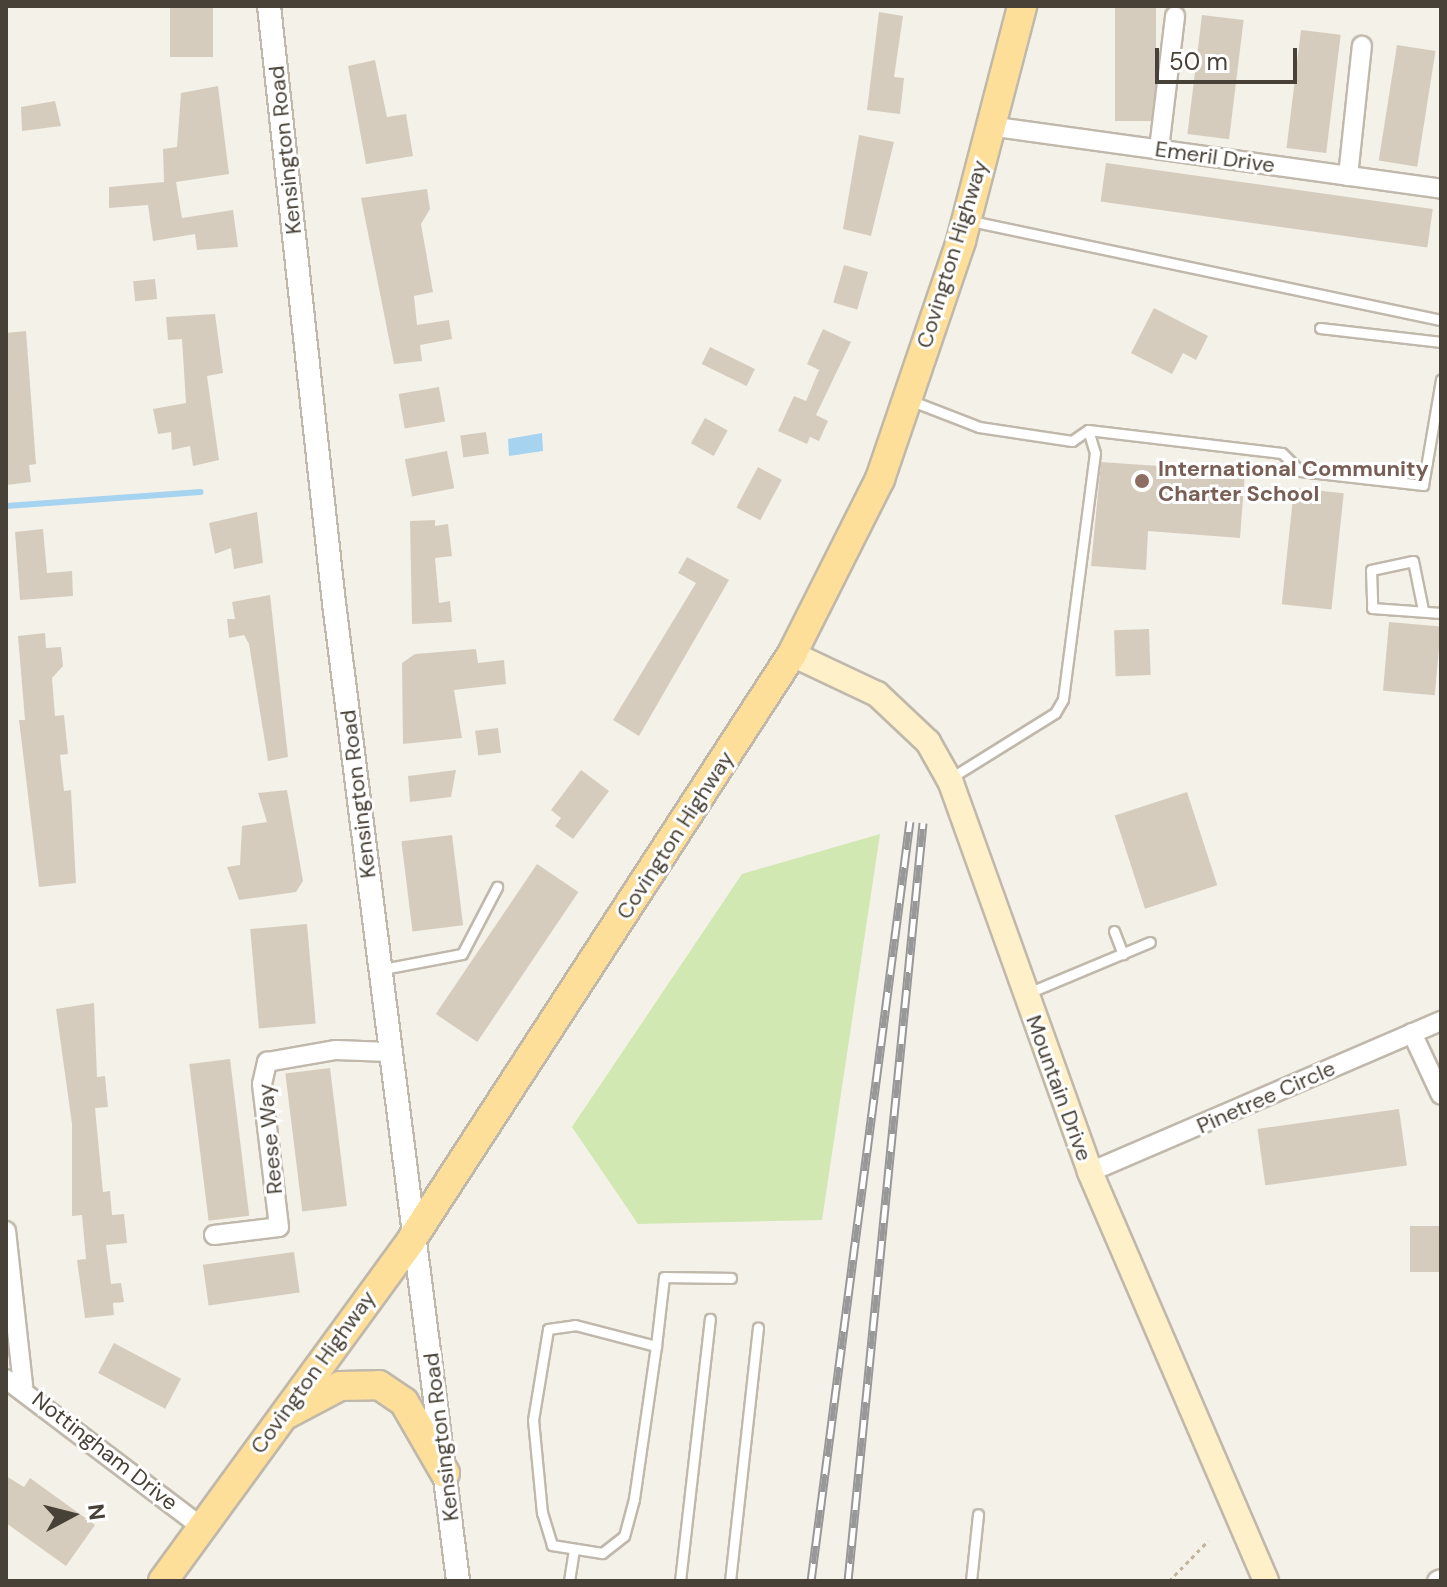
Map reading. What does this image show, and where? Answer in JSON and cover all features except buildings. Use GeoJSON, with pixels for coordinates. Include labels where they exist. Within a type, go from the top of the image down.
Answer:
{"type":"FeatureCollection","features":[{"type":"Feature","properties":{"kind":"main road","name":"Covington Highway"},"geometry":{"type":"LineString","coordinates":[[163,1581],[277,1419],[412,1239],[792,654],[880,479],[964,220],[1022,6]]}},
{"type":"Feature","properties":{"kind":"main road","name":"Mountain Drive"},"geometry":{"type":"LineString","coordinates":[[792,654],[877,694],[928,742],[949,779],[1090,1172],[1266,1581]]}},
{"type":"Feature","properties":{"kind":"main road"},"geometry":{"type":"LineString","coordinates":[[277,1419],[340,1386],[379,1385],[404,1402],[445,1473]]}},
{"type":"Feature","properties":{"kind":"street","name":"Kensington Road"},"geometry":{"type":"LineString","coordinates":[[269,6],[379,970],[458,1581]]}},
{"type":"Feature","properties":{"kind":"street"},"geometry":{"type":"LineString","coordinates":[[1159,149],[1175,16]]}},
{"type":"Feature","properties":{"kind":"street"},"geometry":{"type":"LineString","coordinates":[[1348,176],[1362,46]]}},
{"type":"Feature","properties":{"kind":"street","name":"Emeril Drive"},"geometry":{"type":"LineString","coordinates":[[989,126],[1441,189]]}},
{"type":"Feature","properties":{"kind":"street","name":"Pinetree Circle"},"geometry":{"type":"LineString","coordinates":[[1090,1172],[1441,1021]]}},
{"type":"Feature","properties":{"kind":"street"},"geometry":{"type":"LineString","coordinates":[[1412,1033],[1441,1095]]}},
{"type":"Feature","properties":{"kind":"street","name":"Reese Way"},"geometry":{"type":"LineString","coordinates":[[214,1235],[279,1227],[262,1084],[267,1062],[336,1050],[389,1052]]}},
{"type":"Feature","properties":{"kind":"street"},"geometry":{"type":"LineString","coordinates":[[6,1231],[14,1383]]}},
{"type":"Feature","properties":{"kind":"street","name":"Nottingham Drive"},"geometry":{"type":"LineString","coordinates":[[14,1383],[202,1527]]}},
{"type":"Feature","properties":{"kind":"lane"},"geometry":{"type":"LineString","coordinates":[[964,220],[1441,320]]}},
{"type":"Feature","properties":{"kind":"lane"},"geometry":{"type":"LineString","coordinates":[[1320,328],[1441,342]]}},
{"type":"Feature","properties":{"kind":"lane"},"geometry":{"type":"LineString","coordinates":[[907,398],[979,427],[1072,441],[1088,430],[1282,453],[1300,471],[1423,485],[1441,380]]}},
{"type":"Feature","properties":{"kind":"lane"},"geometry":{"type":"LineString","coordinates":[[949,779],[1055,713],[1063,699],[1095,453],[1088,430]]}},
{"type":"Feature","properties":{"kind":"lane"},"geometry":{"type":"LineString","coordinates":[[1423,610],[1413,561],[1371,570],[1372,608],[1441,613]]}},
{"type":"Feature","properties":{"kind":"lane"},"geometry":{"type":"LineString","coordinates":[[379,970],[462,954],[497,887]]}},
{"type":"Feature","properties":{"kind":"lane"},"geometry":{"type":"LineString","coordinates":[[1114,931],[1123,954]]}},
{"type":"Feature","properties":{"kind":"lane"},"geometry":{"type":"LineString","coordinates":[[1025,995],[1150,942]]}},
{"type":"Feature","properties":{"kind":"lane"},"geometry":{"type":"LineString","coordinates":[[656,1346],[575,1325],[548,1329],[533,1420],[542,1513],[552,1545],[574,1551],[602,1553],[624,1536],[656,1346],[664,1277],[731,1278]]}},
{"type":"Feature","properties":{"kind":"lane"},"geometry":{"type":"LineString","coordinates":[[680,1581],[710,1319]]}},
{"type":"Feature","properties":{"kind":"lane"},"geometry":{"type":"LineString","coordinates":[[730,1581],[758,1328]]}},
{"type":"Feature","properties":{"kind":"lane"},"geometry":{"type":"LineString","coordinates":[[971,1581],[978,1514]]}},
{"type":"Feature","properties":{"kind":"lane"},"geometry":{"type":"LineString","coordinates":[[569,1581],[574,1551]]}},
{"type":"Feature","properties":{"kind":"path"},"geometry":{"type":"LineString","coordinates":[[1169,1581],[1208,1541]]}},
{"type":"Feature","properties":{"kind":"green space"},"geometry":{"type":"Polygon","coordinates":[[[880,834],[822,1220],[638,1224],[572,1127],[742,874],[880,834]]]}},
{"type":"Feature","properties":{"kind":"water"},"geometry":{"type":"Polygon","coordinates":[[[542,433],[543,451],[509,456],[508,439],[542,433]]]}},
{"type":"Feature","properties":{"kind":"waterway"},"geometry":{"type":"LineString","coordinates":[[6,506],[200,492]]}},
{"type":"Feature","properties":{"kind":"railway"},"geometry":{"type":"LineString","coordinates":[[811,1581],[910,821]]}},
{"type":"Feature","properties":{"kind":"railway"},"geometry":{"type":"LineString","coordinates":[[848,1581],[923,823]]}},
{"type":"Feature","properties":{"kind":"place","name":"International Community Charter School"},"geometry":{"type":"Point","coordinates":[1142,481]}}]}
